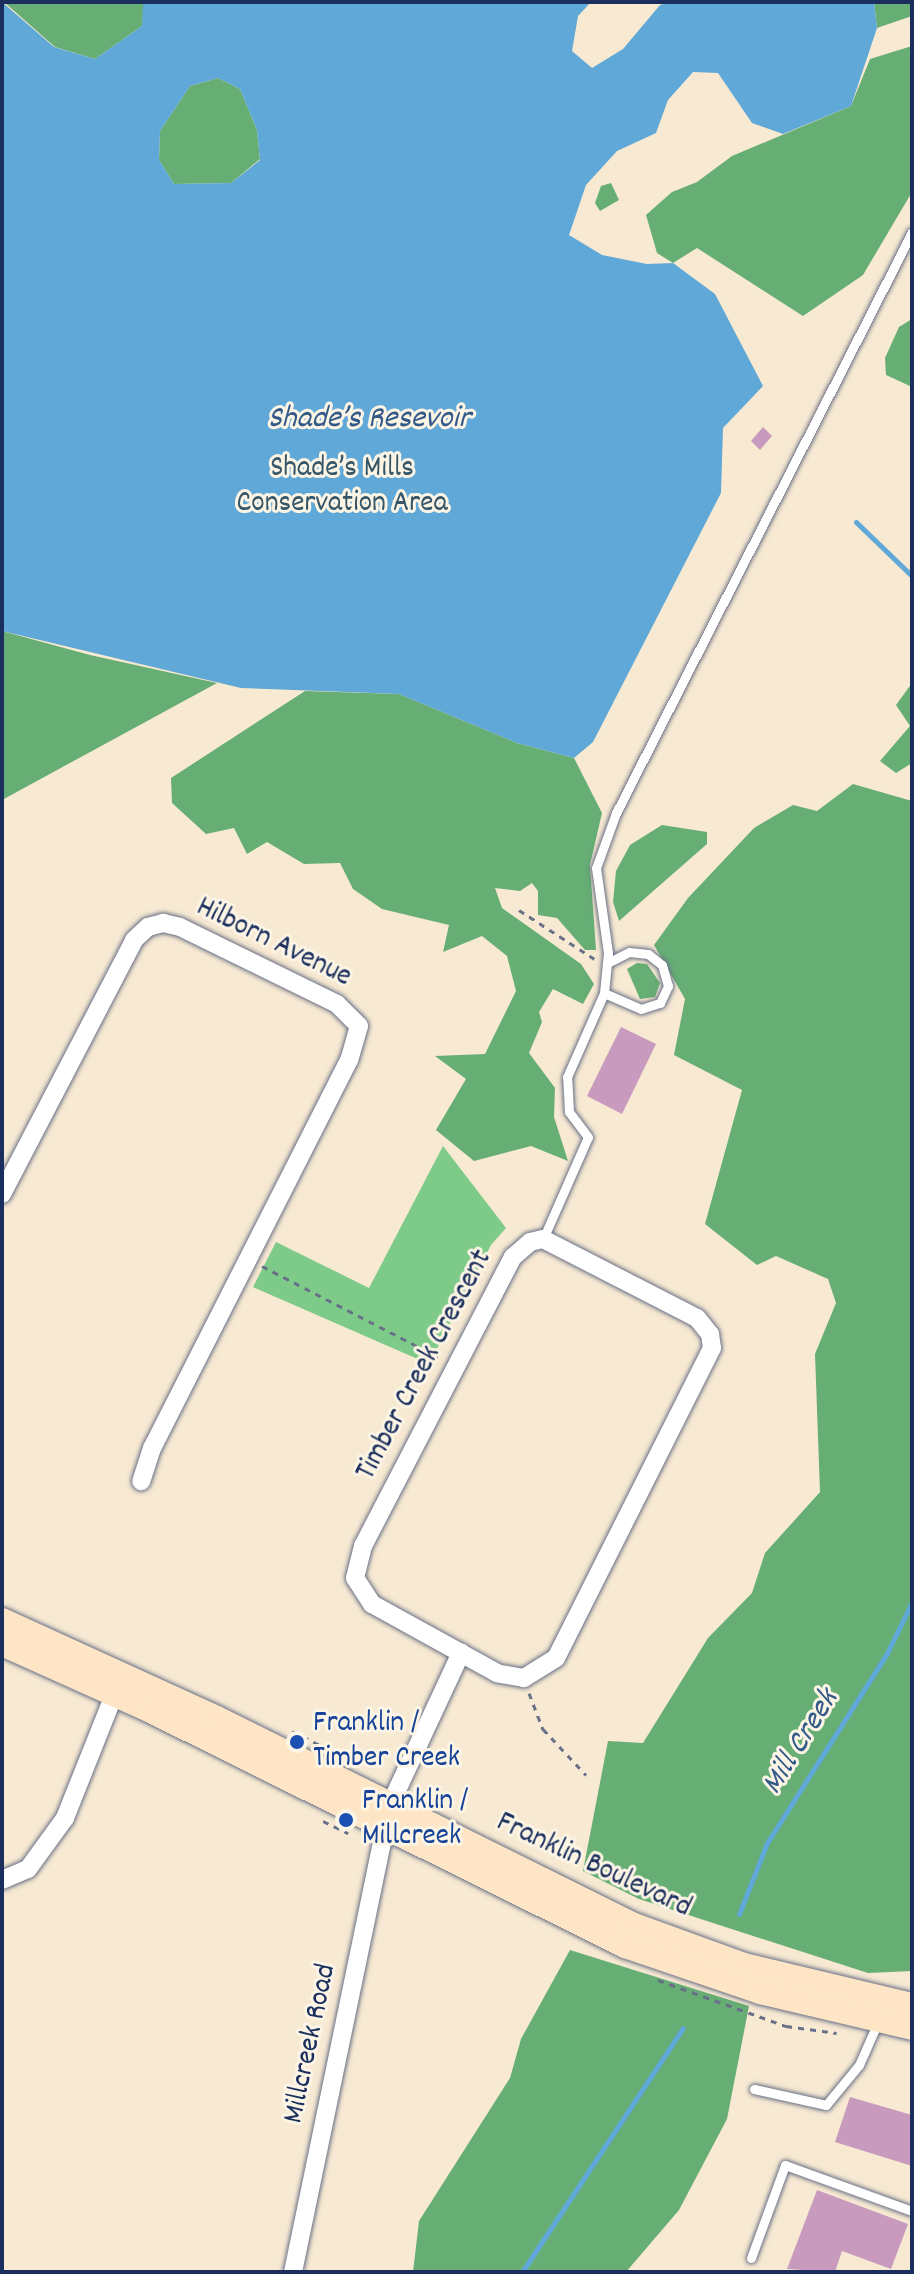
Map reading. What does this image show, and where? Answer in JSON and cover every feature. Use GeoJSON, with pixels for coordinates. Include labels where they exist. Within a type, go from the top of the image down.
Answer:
{"type":"FeatureCollection","features":[{"type":"Feature","properties":{"kind":"main road","name":"Franklin Boulevard"},"geometry":{"type":"LineString","coordinates":[[2,1620],[388,1815],[638,1951],[712,1978],[878,2022],[912,2028]]}},
{"type":"Feature","properties":{"kind":"main road","name":"Franklin Boulevard"},"geometry":{"type":"LineString","coordinates":[[2,1644],[679,1943],[861,1997],[912,2005]]}},
{"type":"Feature","properties":{"kind":"street","name":"Hilborn Avenue"},"geometry":{"type":"LineString","coordinates":[[2,1194],[134,940],[163,923],[180,927],[337,1004],[359,1026],[349,1060],[152,1448],[141,1481]]}},
{"type":"Feature","properties":{"kind":"street","name":"Timber Creek Crescent"},"geometry":{"type":"LineString","coordinates":[[524,1678],[497,1673],[372,1604],[355,1578],[363,1546],[513,1257],[530,1242],[543,1239]]}},
{"type":"Feature","properties":{"kind":"street"},"geometry":{"type":"LineString","coordinates":[[524,1678],[556,1658],[712,1348],[710,1334],[697,1318],[543,1239]]}},
{"type":"Feature","properties":{"kind":"street"},"geometry":{"type":"LineString","coordinates":[[388,1815],[461,1653]]}},
{"type":"Feature","properties":{"kind":"street"},"geometry":{"type":"LineString","coordinates":[[2,1880],[28,1869],[65,1818],[114,1695]]}},
{"type":"Feature","properties":{"kind":"street","name":"Millcreek Road"},"geometry":{"type":"LineString","coordinates":[[293,2272],[388,1815]]}},
{"type":"Feature","properties":{"kind":"lane"},"geometry":{"type":"LineString","coordinates":[[543,1239],[588,1137],[569,1112],[567,1077],[604,993],[607,963],[596,868],[616,813],[912,232]]}},
{"type":"Feature","properties":{"kind":"lane"},"geometry":{"type":"LineString","coordinates":[[604,993],[641,1009],[660,1003],[668,986],[662,965],[648,954],[629,952],[607,963]]}},
{"type":"Feature","properties":{"kind":"lane"},"geometry":{"type":"LineString","coordinates":[[754,2089],[826,2105],[859,2065],[878,2022]]}},
{"type":"Feature","properties":{"kind":"lane"},"geometry":{"type":"LineString","coordinates":[[751,2258],[785,2165],[912,2211]]}},
{"type":"Feature","properties":{"kind":"path"},"geometry":{"type":"LineString","coordinates":[[519,910],[592,959],[607,963]]}},
{"type":"Feature","properties":{"kind":"path"},"geometry":{"type":"LineString","coordinates":[[248,1258],[457,1367]]}},
{"type":"Feature","properties":{"kind":"path"},"geometry":{"type":"LineString","coordinates":[[524,1678],[543,1729],[586,1775]]}},
{"type":"Feature","properties":{"kind":"green space"},"geometry":{"type":"Polygon","coordinates":[[[4,2],[143,2],[144,11],[142,26],[95,59],[55,47],[4,2]]]}},
{"type":"Feature","properties":{"kind":"green space"},"geometry":{"type":"Polygon","coordinates":[[[874,2],[912,2],[912,16],[877,28],[874,2]]]}},
{"type":"Feature","properties":{"kind":"green space"},"geometry":{"type":"Polygon","coordinates":[[[912,46],[912,192],[863,275],[803,316],[697,248],[673,263],[657,253],[646,215],[672,192],[697,182],[732,156],[851,106],[870,59],[912,46]]]}},
{"type":"Feature","properties":{"kind":"green space"},"geometry":{"type":"Polygon","coordinates":[[[218,78],[240,89],[257,130],[260,159],[231,183],[174,184],[159,160],[160,131],[190,86],[218,78]]]}},
{"type":"Feature","properties":{"kind":"green space"},"geometry":{"type":"Polygon","coordinates":[[[611,183],[619,200],[600,211],[595,203],[601,186],[611,183]]]}},
{"type":"Feature","properties":{"kind":"green space"},"geometry":{"type":"Polygon","coordinates":[[[912,319],[912,387],[886,375],[885,358],[899,327],[912,319]]]}},
{"type":"Feature","properties":{"kind":"green space"},"geometry":{"type":"Polygon","coordinates":[[[2,631],[90,655],[217,683],[2,800],[2,631]]]}},
{"type":"Feature","properties":{"kind":"green space"},"geometry":{"type":"Polygon","coordinates":[[[912,683],[912,763],[896,773],[880,761],[910,726],[896,705],[912,683]]]}},
{"type":"Feature","properties":{"kind":"green space"},"geometry":{"type":"Polygon","coordinates":[[[305,691],[399,694],[517,743],[574,758],[602,813],[590,865],[596,950],[585,950],[557,918],[538,915],[538,891],[532,883],[520,891],[495,888],[502,908],[581,964],[594,984],[583,1004],[553,989],[539,1012],[542,1022],[529,1053],[555,1088],[554,1117],[568,1161],[531,1146],[474,1161],[436,1130],[466,1079],[435,1056],[485,1054],[516,991],[507,956],[482,936],[443,952],[449,925],[382,909],[353,889],[340,863],[304,864],[267,842],[247,854],[234,828],[206,834],[172,803],[171,778],[305,691]]]}},
{"type":"Feature","properties":{"kind":"green space"},"geometry":{"type":"Polygon","coordinates":[[[853,784],[912,801],[912,1971],[868,1973],[639,1899],[583,1871],[608,1741],[643,1743],[708,1638],[752,1593],[765,1553],[820,1492],[815,1354],[836,1303],[828,1279],[776,1256],[757,1265],[705,1224],[742,1090],[674,1055],[685,999],[654,945],[688,898],[754,828],[793,805],[817,811],[853,784]]]}},
{"type":"Feature","properties":{"kind":"green space"},"geometry":{"type":"Polygon","coordinates":[[[662,825],[707,832],[707,844],[619,921],[613,902],[616,871],[630,845],[662,825]]]}},
{"type":"Feature","properties":{"kind":"green space"},"geometry":{"type":"Polygon","coordinates":[[[637,963],[647,964],[660,983],[655,997],[640,999],[627,969],[637,963]]]}},
{"type":"Feature","properties":{"kind":"green space"},"geometry":{"type":"Polygon","coordinates":[[[443,1146],[506,1228],[491,1245],[429,1364],[253,1287],[276,1242],[369,1288],[443,1146]]]}},
{"type":"Feature","properties":{"kind":"green space"},"geometry":{"type":"Polygon","coordinates":[[[570,1950],[749,2006],[727,2119],[679,2210],[626,2272],[413,2272],[419,2221],[510,2078],[521,2039],[570,1950]]]}},
{"type":"Feature","properties":{"kind":"water","name":"Shade’s Resevoir"},"geometry":{"type":"Polygon","coordinates":[[[2,2],[54,47],[95,59],[142,26],[143,2],[591,2],[578,16],[572,51],[592,68],[623,49],[660,5],[670,2],[874,2],[877,28],[851,106],[783,134],[752,123],[718,73],[693,72],[668,100],[656,133],[617,151],[586,185],[569,235],[602,255],[647,264],[673,263],[715,294],[763,386],[723,428],[721,493],[593,742],[574,758],[517,743],[399,694],[241,688],[2,631],[2,2]],[[218,78],[190,86],[160,131],[159,160],[174,184],[231,183],[260,160],[257,130],[240,89],[218,78]]]}},
{"type":"Feature","properties":{"kind":"building"},"geometry":{"type":"Polygon","coordinates":[[[763,427],[772,436],[760,450],[751,441],[763,427]]]}},
{"type":"Feature","properties":{"kind":"building"},"geometry":{"type":"Polygon","coordinates":[[[621,1027],[656,1044],[622,1114],[587,1096],[621,1027]]]}},
{"type":"Feature","properties":{"kind":"building"},"geometry":{"type":"Polygon","coordinates":[[[850,2097],[912,2115],[912,2166],[835,2142],[850,2097]]]}},
{"type":"Feature","properties":{"kind":"building"},"geometry":{"type":"Polygon","coordinates":[[[817,2190],[908,2224],[891,2269],[842,2251],[835,2272],[787,2269],[817,2190]]]}},
{"type":"Feature","properties":{"kind":"waterway","name":"Mill Creek"},"geometry":{"type":"LineString","coordinates":[[856,522],[912,576]]}},
{"type":"Feature","properties":{"kind":"waterway","name":"Mill Creek"},"geometry":{"type":"LineString","coordinates":[[739,1914],[767,1843],[887,1653],[912,1602]]}},
{"type":"Feature","properties":{"kind":"waterway","name":"Mill Creek"},"geometry":{"type":"LineString","coordinates":[[522,2272],[683,2028]]}},
{"type":"Feature","properties":{"kind":"place","name":"Franklin / Timber Creek"},"geometry":{"type":"Point","coordinates":[297,1742]}},
{"type":"Feature","properties":{"kind":"place","name":"Franklin / Millcreek"},"geometry":{"type":"Point","coordinates":[346,1820]}},
{"type":"Feature","properties":{"kind":"park label","name":"Shade’s Mills Conservation Area"},"geometry":{"type":"Point","coordinates":[342,487]}}]}
